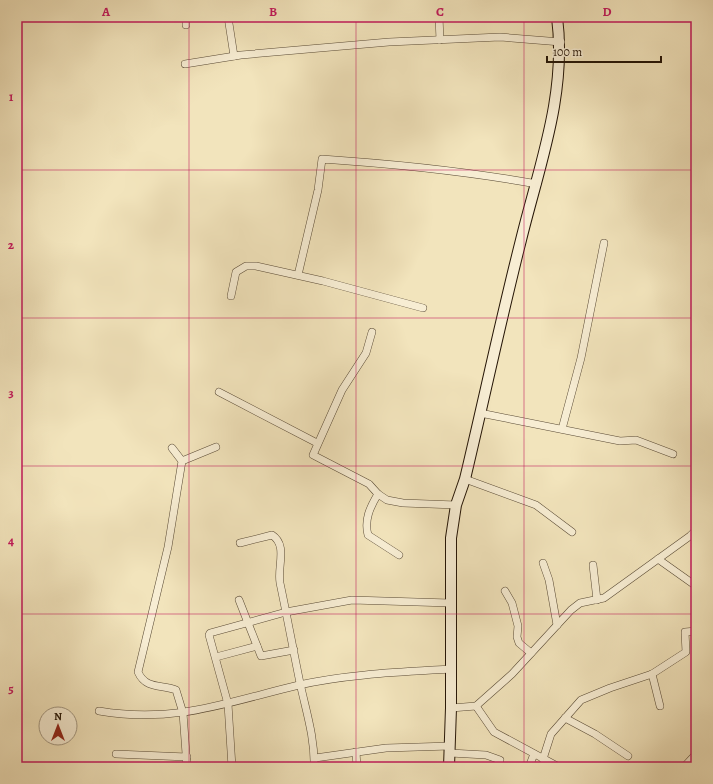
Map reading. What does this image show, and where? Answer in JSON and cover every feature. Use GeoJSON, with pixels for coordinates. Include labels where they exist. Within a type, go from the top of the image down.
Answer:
{"type":"FeatureCollection","features":[{"type":"Feature","properties":{"kind":"main road"},"geometry":{"type":"LineString","coordinates":[[449,767],[451,708],[451,538],[456,505],[465,479],[518,250],[537,184],[555,108],[561,42],[558,17]]}},
{"type":"Feature","properties":{"kind":"street"},"geometry":{"type":"LineString","coordinates":[[186,17],[186,25]]}},
{"type":"Feature","properties":{"kind":"street"},"geometry":{"type":"LineString","coordinates":[[228,17],[234,56]]}},
{"type":"Feature","properties":{"kind":"street"},"geometry":{"type":"LineString","coordinates":[[439,17],[440,40]]}},
{"type":"Feature","properties":{"kind":"street"},"geometry":{"type":"LineString","coordinates":[[185,64],[234,56],[389,42],[500,37],[561,42]]}},
{"type":"Feature","properties":{"kind":"street"},"geometry":{"type":"LineString","coordinates":[[298,275],[318,190],[322,159],[379,162],[474,172],[537,184]]}},
{"type":"Feature","properties":{"kind":"street"},"geometry":{"type":"LineString","coordinates":[[562,429],[581,358],[604,243]]}},
{"type":"Feature","properties":{"kind":"street"},"geometry":{"type":"LineString","coordinates":[[231,296],[236,272],[241,267],[256,266],[298,275],[423,308]]}},
{"type":"Feature","properties":{"kind":"street"},"geometry":{"type":"LineString","coordinates":[[372,332],[366,353],[342,390],[317,443],[313,452],[315,457],[369,484],[378,494],[387,500],[403,503],[456,505]]}},
{"type":"Feature","properties":{"kind":"street"},"geometry":{"type":"LineString","coordinates":[[219,392],[317,443]]}},
{"type":"Feature","properties":{"kind":"street"},"geometry":{"type":"LineString","coordinates":[[480,413],[620,442],[636,440],[673,454]]}},
{"type":"Feature","properties":{"kind":"street"},"geometry":{"type":"LineString","coordinates":[[182,461],[216,447]]}},
{"type":"Feature","properties":{"kind":"street"},"geometry":{"type":"LineString","coordinates":[[172,448],[182,461],[168,547],[138,672],[141,679],[147,684],[176,690],[183,713],[188,767]]}},
{"type":"Feature","properties":{"kind":"street"},"geometry":{"type":"LineString","coordinates":[[465,479],[536,505],[572,532]]}},
{"type":"Feature","properties":{"kind":"street"},"geometry":{"type":"LineString","coordinates":[[378,494],[371,505],[366,525],[368,535],[399,555]]}},
{"type":"Feature","properties":{"kind":"street"},"geometry":{"type":"LineString","coordinates":[[451,708],[476,706],[512,674],[557,625],[580,603],[604,598],[658,559],[693,538],[696,530]]}},
{"type":"Feature","properties":{"kind":"street"},"geometry":{"type":"LineString","coordinates":[[240,543],[272,535],[278,539],[281,547],[279,574],[310,721],[315,758],[314,767]]}},
{"type":"Feature","properties":{"kind":"street"},"geometry":{"type":"LineString","coordinates":[[658,559],[696,586]]}},
{"type":"Feature","properties":{"kind":"street"},"geometry":{"type":"LineString","coordinates":[[543,563],[557,625]]}},
{"type":"Feature","properties":{"kind":"street"},"geometry":{"type":"LineString","coordinates":[[592,565],[597,600]]}},
{"type":"Feature","properties":{"kind":"street"},"geometry":{"type":"LineString","coordinates":[[505,591],[512,603],[518,626],[517,637],[519,643],[531,653]]}},
{"type":"Feature","properties":{"kind":"street"},"geometry":{"type":"LineString","coordinates":[[239,600],[262,657],[294,650]]}},
{"type":"Feature","properties":{"kind":"street"},"geometry":{"type":"LineString","coordinates":[[232,767],[228,704],[209,634],[286,612],[352,600],[450,603]]}},
{"type":"Feature","properties":{"kind":"street"},"geometry":{"type":"LineString","coordinates":[[543,759],[551,734],[580,700],[652,674],[686,652],[685,632],[696,631]]}},
{"type":"Feature","properties":{"kind":"street"},"geometry":{"type":"LineString","coordinates":[[216,657],[257,646]]}},
{"type":"Feature","properties":{"kind":"street"},"geometry":{"type":"LineString","coordinates":[[99,711],[122,715],[146,716],[183,713],[228,704],[301,684],[386,672],[451,670]]}},
{"type":"Feature","properties":{"kind":"street"},"geometry":{"type":"LineString","coordinates":[[652,674],[660,706]]}},
{"type":"Feature","properties":{"kind":"street"},"geometry":{"type":"LineString","coordinates":[[476,706],[494,732],[559,767]]}},
{"type":"Feature","properties":{"kind":"street"},"geometry":{"type":"LineString","coordinates":[[565,718],[595,734],[628,756]]}},
{"type":"Feature","properties":{"kind":"street"},"geometry":{"type":"LineString","coordinates":[[315,758],[386,748],[450,750],[486,755],[500,760]]}},
{"type":"Feature","properties":{"kind":"street"},"geometry":{"type":"LineString","coordinates":[[356,752],[357,767]]}},
{"type":"Feature","properties":{"kind":"street"},"geometry":{"type":"LineString","coordinates":[[116,754],[187,757]]}},
{"type":"Feature","properties":{"kind":"street"},"geometry":{"type":"LineString","coordinates":[[529,767],[534,754]]}},
{"type":"Feature","properties":{"kind":"street"},"geometry":{"type":"LineString","coordinates":[[684,767],[696,754]]}}]}
